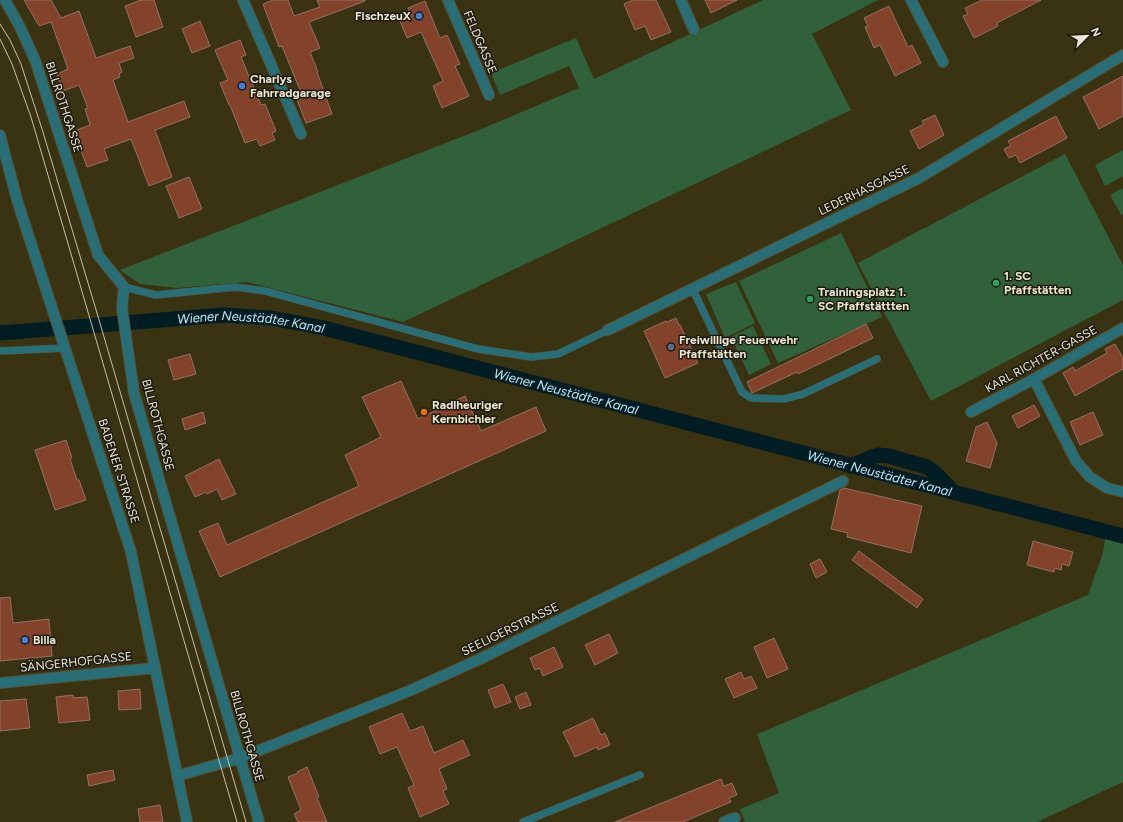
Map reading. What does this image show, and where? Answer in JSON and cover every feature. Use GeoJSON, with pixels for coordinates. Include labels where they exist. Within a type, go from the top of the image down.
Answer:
{"type":"FeatureCollection","features":[{"type":"Feature","properties":{"kind":"street","name":"BILLROTHGASSE"},"geometry":{"type":"LineString","coordinates":[[4,0],[20,28],[35,60],[98,255],[124,287],[122,308],[134,393],[259,822]]}},
{"type":"Feature","properties":{"kind":"street"},"geometry":{"type":"LineString","coordinates":[[243,0],[301,134]]}},
{"type":"Feature","properties":{"kind":"street","name":"FELDGASSE"},"geometry":{"type":"LineString","coordinates":[[448,0],[489,95]]}},
{"type":"Feature","properties":{"kind":"street"},"geometry":{"type":"LineString","coordinates":[[681,0],[694,30]]}},
{"type":"Feature","properties":{"kind":"street"},"geometry":{"type":"LineString","coordinates":[[911,0],[943,62]]}},
{"type":"Feature","properties":{"kind":"street","name":"LEDERHASGASSE"},"geometry":{"type":"LineString","coordinates":[[608,330],[919,178],[1123,55]]}},
{"type":"Feature","properties":{"kind":"street","name":"BADENER STRASSE"},"geometry":{"type":"LineString","coordinates":[[0,135],[17,200],[131,552],[187,822]]}},
{"type":"Feature","properties":{"kind":"street","name":"KARL RICHTER-GASSE"},"geometry":{"type":"LineString","coordinates":[[971,412],[1034,379],[1123,328]]}},
{"type":"Feature","properties":{"kind":"street"},"geometry":{"type":"LineString","coordinates":[[1034,379],[1076,461],[1090,477],[1107,488],[1123,492]]}},
{"type":"Feature","properties":{"kind":"street","name":"SEELIGERSTRASSE"},"geometry":{"type":"LineString","coordinates":[[177,776],[240,758],[410,691],[480,659],[843,481]]}},
{"type":"Feature","properties":{"kind":"street","name":"SÄNGERHOFGASSE"},"geometry":{"type":"LineString","coordinates":[[0,683],[155,668]]}},
{"type":"Feature","properties":{"kind":"street"},"geometry":{"type":"LineString","coordinates":[[724,822],[735,818]]}},
{"type":"Feature","properties":{"kind":"lane"},"geometry":{"type":"LineString","coordinates":[[124,287],[156,295],[235,287],[265,291],[478,349],[531,357],[558,354],[608,330]]}},
{"type":"Feature","properties":{"kind":"lane"},"geometry":{"type":"LineString","coordinates":[[692,288],[742,392],[751,398],[784,400],[803,394],[877,359]]}},
{"type":"Feature","properties":{"kind":"lane"},"geometry":{"type":"LineString","coordinates":[[0,351],[64,345]]}},
{"type":"Feature","properties":{"kind":"lane"},"geometry":{"type":"LineString","coordinates":[[523,822],[640,775]]}},
{"type":"Feature","properties":{"kind":"green space"},"geometry":{"type":"Polygon","coordinates":[[[763,0],[878,0],[812,34],[851,110],[403,322],[247,282],[178,288],[140,284],[120,270],[479,130],[579,88],[569,66],[500,95],[491,73],[576,38],[594,79],[763,0]]]}},
{"type":"Feature","properties":{"kind":"green space"},"geometry":{"type":"Polygon","coordinates":[[[1123,150],[1123,176],[1105,186],[1095,165],[1123,150]]]}},
{"type":"Feature","properties":{"kind":"green space","name":"1. SC Pfaffstätten"},"geometry":{"type":"Polygon","coordinates":[[[1065,154],[1123,265],[1123,300],[931,401],[858,263],[1065,154]]]}},
{"type":"Feature","properties":{"kind":"green space"},"geometry":{"type":"Polygon","coordinates":[[[1123,188],[1123,214],[1121,215],[1110,195],[1123,188]]]}},
{"type":"Feature","properties":{"kind":"green space","name":"Trainingsplatz 1. SC Pfaffstättten"},"geometry":{"type":"Polygon","coordinates":[[[841,233],[882,317],[778,363],[739,281],[841,233]]]}},
{"type":"Feature","properties":{"kind":"green space"},"geometry":{"type":"Polygon","coordinates":[[[736,282],[755,323],[725,338],[706,294],[736,282]]]}},
{"type":"Feature","properties":{"kind":"green space"},"geometry":{"type":"Polygon","coordinates":[[[753,326],[771,364],[749,375],[731,337],[753,326]]]}},
{"type":"Feature","properties":{"kind":"green space"},"geometry":{"type":"Polygon","coordinates":[[[1105,539],[1123,544],[1123,782],[1037,822],[745,822],[740,809],[779,793],[757,734],[1088,595],[1103,553],[1105,539]]]}},
{"type":"Feature","properties":{"kind":"building"},"geometry":{"type":"Polygon","coordinates":[[[24,0],[51,0],[61,18],[79,11],[96,58],[130,46],[134,58],[119,63],[122,72],[119,74],[120,77],[113,80],[128,122],[184,101],[190,117],[155,130],[172,177],[149,186],[131,139],[104,149],[108,160],[87,167],[78,142],[76,143],[72,132],[90,125],[85,109],[88,108],[79,85],[63,91],[57,74],[68,69],[51,22],[39,26],[24,0]]]}},
{"type":"Feature","properties":{"kind":"building"},"geometry":{"type":"Polygon","coordinates":[[[141,0],[154,0],[163,27],[136,37],[125,6],[141,0]]]}},
{"type":"Feature","properties":{"kind":"building"},"geometry":{"type":"Polygon","coordinates":[[[273,0],[288,0],[294,16],[320,7],[317,0],[365,0],[309,22],[320,48],[310,52],[332,114],[306,123],[296,97],[302,95],[282,46],[279,47],[263,4],[273,0]]]}},
{"type":"Feature","properties":{"kind":"building"},"geometry":{"type":"Polygon","coordinates":[[[633,0],[656,0],[671,32],[651,40],[645,26],[635,30],[624,4],[633,0]]]}},
{"type":"Feature","properties":{"kind":"building"},"geometry":{"type":"Polygon","coordinates":[[[705,0],[737,0],[711,13],[705,0]]]}},
{"type":"Feature","properties":{"kind":"building"},"geometry":{"type":"Polygon","coordinates":[[[982,0],[1041,0],[997,23],[998,26],[974,38],[963,16],[968,14],[965,8],[982,0]]]}},
{"type":"Feature","properties":{"kind":"building"},"geometry":{"type":"Polygon","coordinates":[[[425,1],[440,38],[447,35],[460,64],[455,66],[469,96],[442,108],[433,86],[443,81],[421,32],[407,38],[400,21],[412,17],[408,8],[425,1]]]}},
{"type":"Feature","properties":{"kind":"building"},"geometry":{"type":"Polygon","coordinates":[[[889,6],[908,47],[912,45],[921,63],[895,76],[880,45],[874,48],[865,27],[868,26],[864,18],[889,6]]]}},
{"type":"Feature","properties":{"kind":"building"},"geometry":{"type":"Polygon","coordinates":[[[200,21],[210,46],[192,53],[182,29],[200,21]]]}},
{"type":"Feature","properties":{"kind":"building"},"geometry":{"type":"Polygon","coordinates":[[[240,40],[246,55],[241,57],[261,105],[265,104],[276,131],[272,133],[275,140],[260,146],[257,139],[245,143],[220,83],[228,80],[215,50],[240,40]]]}},
{"type":"Feature","properties":{"kind":"building"},"geometry":{"type":"Polygon","coordinates":[[[1123,76],[1123,116],[1099,129],[1083,97],[1123,76]]]}},
{"type":"Feature","properties":{"kind":"building"},"geometry":{"type":"Polygon","coordinates":[[[935,115],[944,135],[919,149],[910,131],[924,124],[922,121],[935,115]]]}},
{"type":"Feature","properties":{"kind":"building"},"geometry":{"type":"Polygon","coordinates":[[[1056,116],[1067,138],[1020,163],[1016,155],[1009,158],[1004,149],[1011,146],[1008,141],[1056,116]]]}},
{"type":"Feature","properties":{"kind":"building"},"geometry":{"type":"Polygon","coordinates":[[[189,177],[202,209],[179,218],[166,186],[189,177]]]}},
{"type":"Feature","properties":{"kind":"building","name":"Freiwillige Feuerwehr Pfaffstätten"},"geometry":{"type":"Polygon","coordinates":[[[676,318],[698,363],[665,378],[644,331],[676,318]]]}},
{"type":"Feature","properties":{"kind":"building"},"geometry":{"type":"Polygon","coordinates":[[[866,324],[873,338],[798,374],[797,372],[752,393],[747,382],[866,324]]]}},
{"type":"Feature","properties":{"kind":"building"},"geometry":{"type":"Polygon","coordinates":[[[1115,344],[1123,358],[1123,369],[1075,396],[1063,373],[1073,367],[1075,371],[1107,353],[1105,349],[1115,344]]]}},
{"type":"Feature","properties":{"kind":"building"},"geometry":{"type":"Polygon","coordinates":[[[190,354],[196,374],[174,380],[168,360],[190,354]]]}},
{"type":"Feature","properties":{"kind":"building"},"geometry":{"type":"Polygon","coordinates":[[[401,381],[418,419],[465,396],[481,431],[536,407],[546,431],[220,577],[199,531],[218,523],[227,545],[359,486],[345,455],[381,437],[362,397],[401,381]]]}},
{"type":"Feature","properties":{"kind":"building"},"geometry":{"type":"Polygon","coordinates":[[[1034,405],[1040,416],[1018,428],[1012,416],[1034,405]]]}},
{"type":"Feature","properties":{"kind":"building"},"geometry":{"type":"Polygon","coordinates":[[[203,412],[206,423],[185,430],[182,419],[203,412]]]}},
{"type":"Feature","properties":{"kind":"building"},"geometry":{"type":"Polygon","coordinates":[[[1093,412],[1103,435],[1080,445],[1070,422],[1093,412]]]}},
{"type":"Feature","properties":{"kind":"building"},"geometry":{"type":"Polygon","coordinates":[[[987,422],[997,443],[990,468],[966,461],[976,427],[987,422]]]}},
{"type":"Feature","properties":{"kind":"building"},"geometry":{"type":"Polygon","coordinates":[[[66,440],[77,480],[79,480],[86,500],[55,510],[35,450],[66,440]]]}},
{"type":"Feature","properties":{"kind":"building"},"geometry":{"type":"Polygon","coordinates":[[[219,459],[236,494],[222,500],[217,489],[207,494],[206,492],[195,497],[185,476],[219,459]]]}},
{"type":"Feature","properties":{"kind":"building"},"geometry":{"type":"Polygon","coordinates":[[[844,488],[922,506],[911,553],[847,537],[848,533],[831,529],[840,490],[844,488]]]}},
{"type":"Feature","properties":{"kind":"building"},"geometry":{"type":"Polygon","coordinates":[[[1033,541],[1073,552],[1069,566],[1062,564],[1061,570],[1055,568],[1054,572],[1027,565],[1033,541]]]}},
{"type":"Feature","properties":{"kind":"building"},"geometry":{"type":"Polygon","coordinates":[[[859,551],[923,599],[917,608],[852,560],[859,551]]]}},
{"type":"Feature","properties":{"kind":"building"},"geometry":{"type":"Polygon","coordinates":[[[820,559],[827,572],[816,578],[810,564],[820,559]]]}},
{"type":"Feature","properties":{"kind":"building","name":"Billa"},"geometry":{"type":"Polygon","coordinates":[[[10,597],[13,623],[49,619],[52,656],[0,661],[0,598],[10,597]]]}},
{"type":"Feature","properties":{"kind":"building"},"geometry":{"type":"Polygon","coordinates":[[[609,634],[618,653],[595,665],[585,645],[609,634]]]}},
{"type":"Feature","properties":{"kind":"building"},"geometry":{"type":"Polygon","coordinates":[[[774,638],[788,669],[767,678],[754,647],[774,638]]]}},
{"type":"Feature","properties":{"kind":"building"},"geometry":{"type":"Polygon","coordinates":[[[554,647],[563,667],[543,676],[540,668],[535,670],[530,658],[554,647]]]}},
{"type":"Feature","properties":{"kind":"building"},"geometry":{"type":"Polygon","coordinates":[[[741,672],[744,679],[751,676],[757,688],[734,698],[725,679],[741,672]]]}},
{"type":"Feature","properties":{"kind":"building"},"geometry":{"type":"Polygon","coordinates":[[[503,684],[511,702],[495,708],[488,690],[503,684]]]}},
{"type":"Feature","properties":{"kind":"building"},"geometry":{"type":"Polygon","coordinates":[[[140,689],[141,709],[119,710],[118,691],[140,689]]]}},
{"type":"Feature","properties":{"kind":"building"},"geometry":{"type":"Polygon","coordinates":[[[526,692],[531,705],[520,709],[515,697],[526,692]]]}},
{"type":"Feature","properties":{"kind":"building"},"geometry":{"type":"Polygon","coordinates":[[[73,695],[73,698],[87,697],[90,720],[59,723],[56,697],[73,695]]]}},
{"type":"Feature","properties":{"kind":"building"},"geometry":{"type":"Polygon","coordinates":[[[26,699],[30,728],[0,731],[0,701],[26,699]]]}},
{"type":"Feature","properties":{"kind":"building"},"geometry":{"type":"Polygon","coordinates":[[[402,713],[410,731],[423,726],[434,753],[463,740],[470,755],[439,769],[447,789],[443,791],[449,804],[420,817],[408,788],[414,785],[397,747],[380,754],[369,727],[402,713]]]}},
{"type":"Feature","properties":{"kind":"building"},"geometry":{"type":"Polygon","coordinates":[[[593,718],[601,735],[605,733],[610,745],[598,750],[597,747],[575,757],[563,732],[593,718]]]}},
{"type":"Feature","properties":{"kind":"building"},"geometry":{"type":"Polygon","coordinates":[[[307,767],[327,822],[298,822],[294,814],[301,810],[288,777],[307,767]]]}},
{"type":"Feature","properties":{"kind":"building"},"geometry":{"type":"Polygon","coordinates":[[[113,770],[115,780],[89,786],[87,775],[113,770]]]}},
{"type":"Feature","properties":{"kind":"building"},"geometry":{"type":"Polygon","coordinates":[[[721,779],[724,786],[732,783],[737,795],[729,798],[731,802],[683,822],[615,822],[721,779]]]}},
{"type":"Feature","properties":{"kind":"building"},"geometry":{"type":"Polygon","coordinates":[[[160,805],[163,822],[140,822],[138,809],[160,805]]]}},
{"type":"Feature","properties":{"kind":"waterway","name":"Wiener Neustädter Kanal"},"geometry":{"type":"LineString","coordinates":[[0,333],[223,315],[271,318],[324,328],[1123,536]]}},
{"type":"Feature","properties":{"kind":"waterway"},"geometry":{"type":"LineString","coordinates":[[851,466],[879,455],[889,456],[927,467],[934,472],[953,492]]}},
{"type":"Feature","properties":{"kind":"tram line"},"geometry":{"type":"LineString","coordinates":[[0,24],[10,40],[21,64],[42,129],[246,822]]}},
{"type":"Feature","properties":{"kind":"tram line"},"geometry":{"type":"LineString","coordinates":[[0,39],[12,64],[31,117],[237,822]]}},
{"type":"Feature","properties":{"kind":"place","name":"FischzeuX"},"geometry":{"type":"Point","coordinates":[419,16]}},
{"type":"Feature","properties":{"kind":"place","name":"Charlys Fahrradgarage"},"geometry":{"type":"Point","coordinates":[242,86]}},
{"type":"Feature","properties":{"kind":"place","name":"1. SC Pfaffstätten"},"geometry":{"type":"Point","coordinates":[996,283]}},
{"type":"Feature","properties":{"kind":"place","name":"Trainingsplatz 1. SC Pfaffstättten"},"geometry":{"type":"Point","coordinates":[810,299]}},
{"type":"Feature","properties":{"kind":"place","name":"Freiwillige Feuerwehr Pfaffstätten"},"geometry":{"type":"Point","coordinates":[671,347]}},
{"type":"Feature","properties":{"kind":"place","name":"Radlheuriger Kernbichler"},"geometry":{"type":"Point","coordinates":[424,412]}},
{"type":"Feature","properties":{"kind":"place","name":"Billa"},"geometry":{"type":"Point","coordinates":[25,640]}}]}
